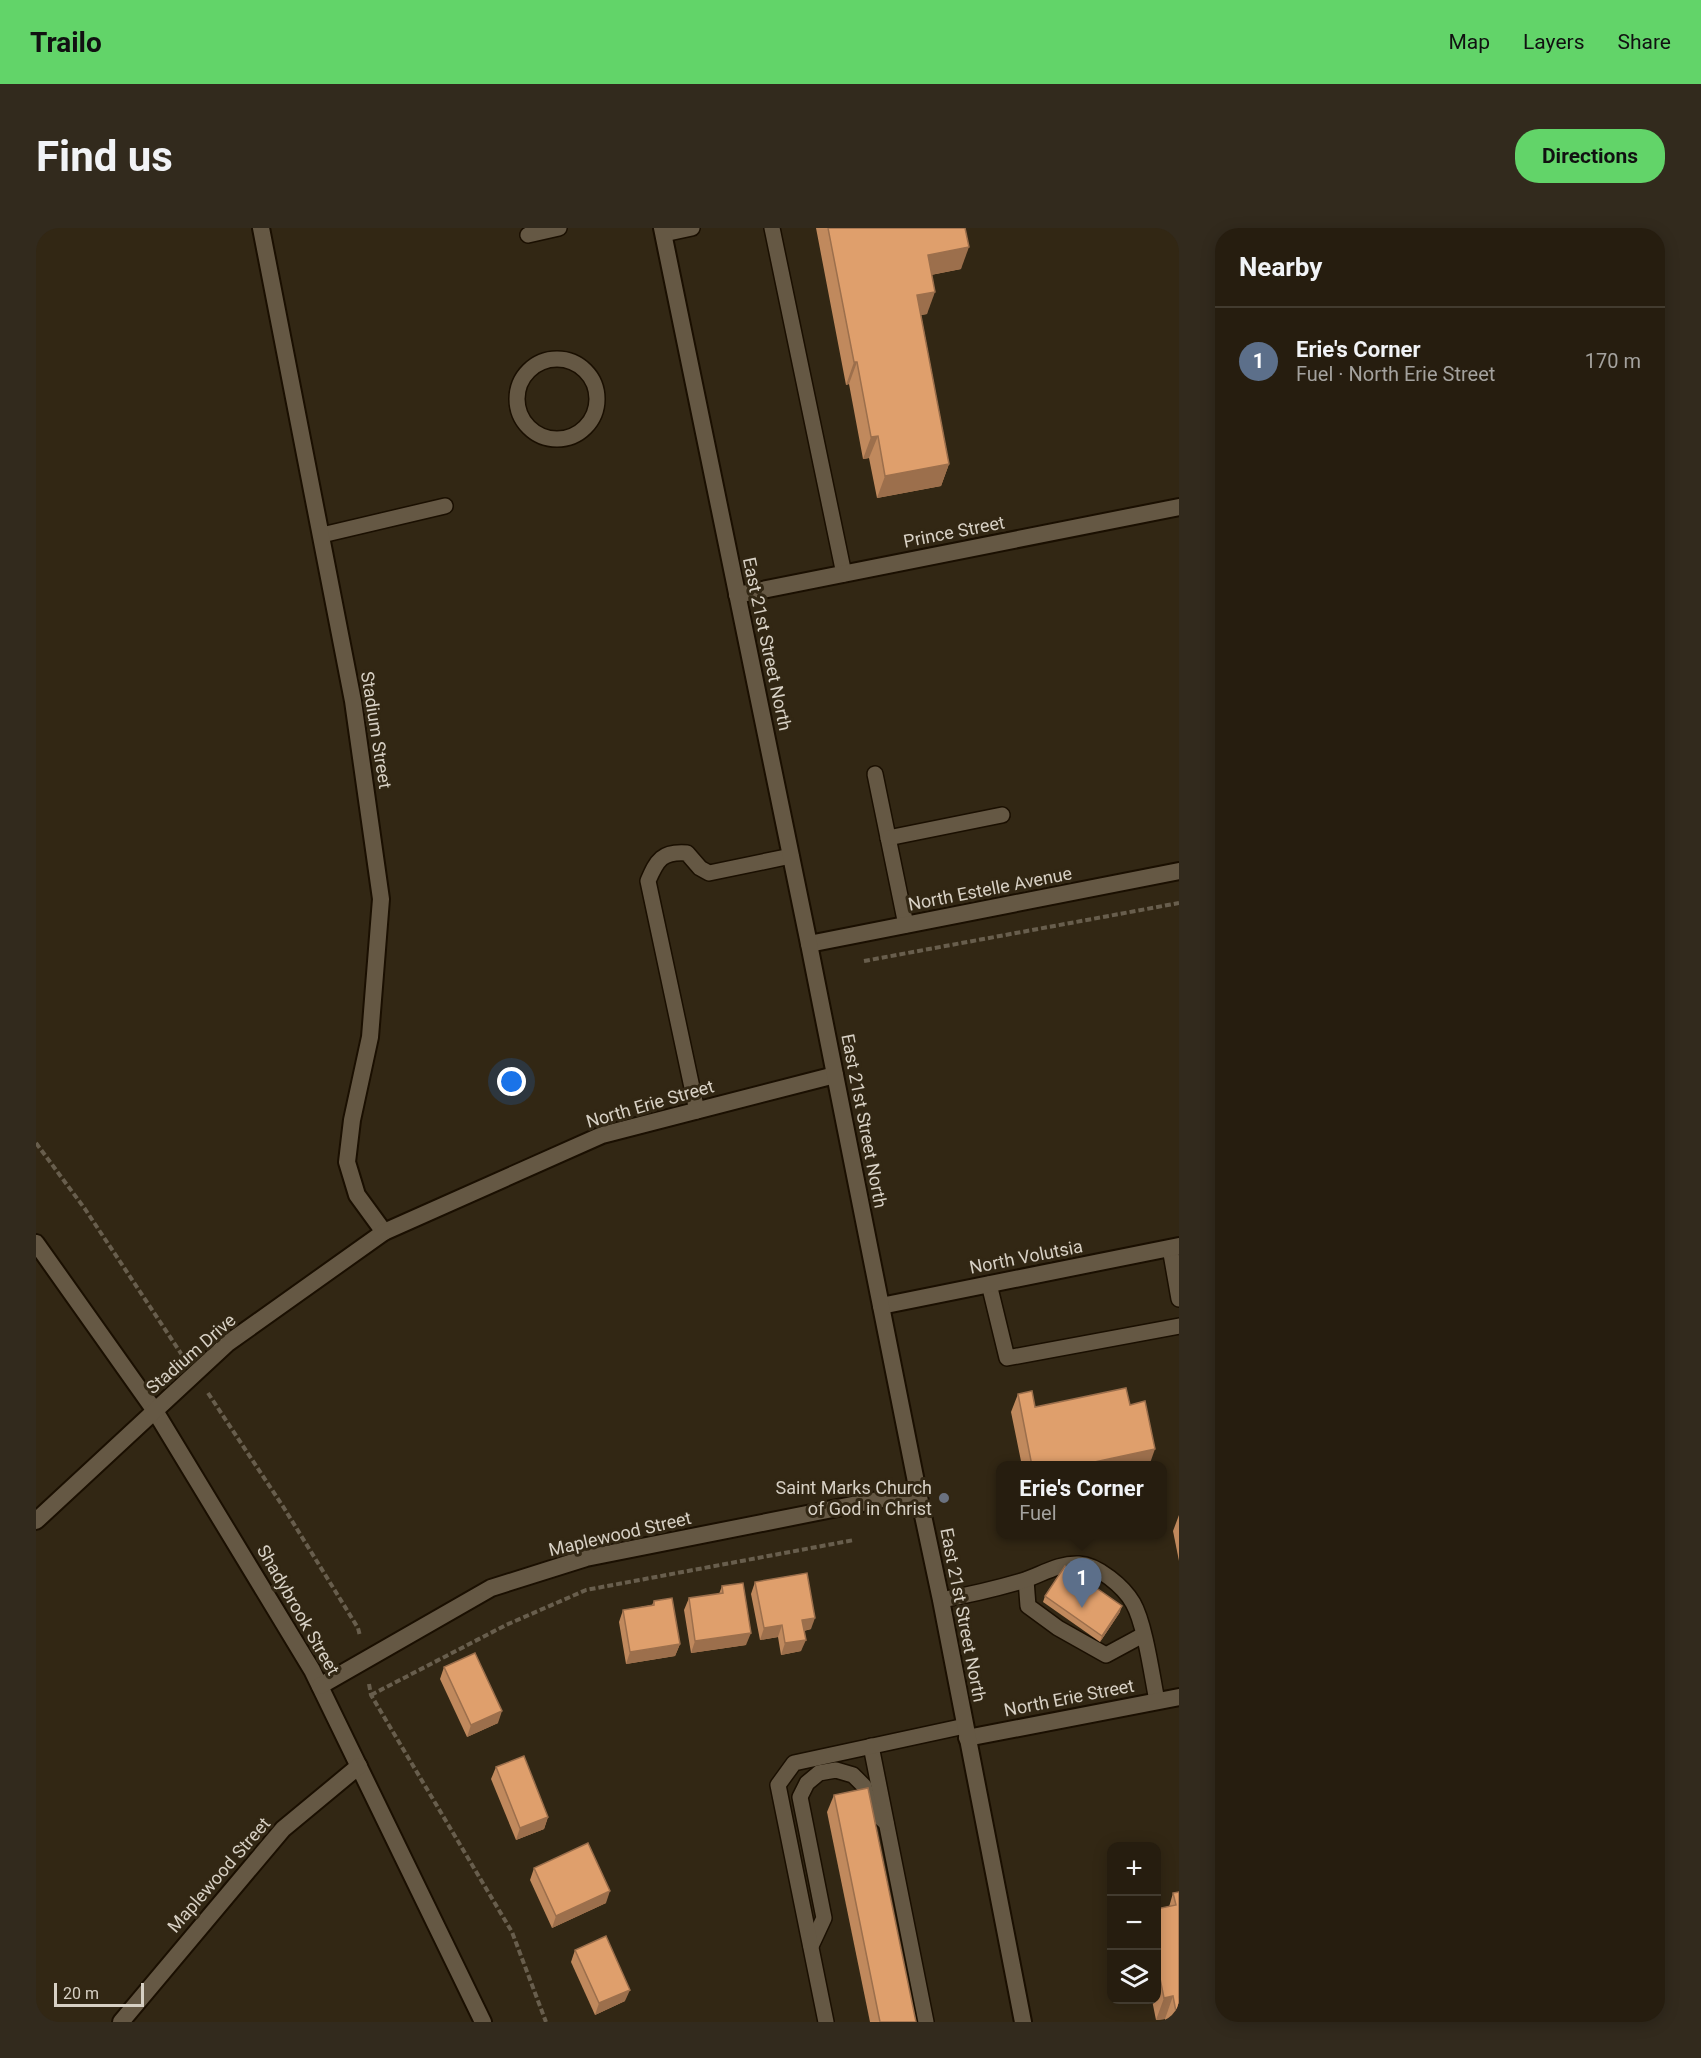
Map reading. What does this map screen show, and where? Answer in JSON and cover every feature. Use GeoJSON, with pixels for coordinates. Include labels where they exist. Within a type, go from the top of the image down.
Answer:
{"type":"FeatureCollection","features":[{"type":"Feature","properties":{"kind":"street","name":"Stadium Street"},"geometry":{"type":"LineString","coordinates":[[261,228],[353,701],[381,899],[370,1037],[352,1120],[347,1162],[357,1195],[384,1232]]}},
{"type":"Feature","properties":{"kind":"street","name":"East 21st Street North"},"geometry":{"type":"LineString","coordinates":[[663,231],[941,1600],[1023,2022]]}},
{"type":"Feature","properties":{"kind":"street","name":"Prince Street"},"geometry":{"type":"LineString","coordinates":[[737,595],[1179,507]]}},
{"type":"Feature","properties":{"kind":"street","name":"North Estelle Avenue"},"geometry":{"type":"LineString","coordinates":[[809,944],[1179,872]]}},
{"type":"Feature","properties":{"kind":"street","name":"North Erie Street"},"geometry":{"type":"LineString","coordinates":[[384,1232],[602,1135],[835,1075]]}},
{"type":"Feature","properties":{"kind":"street","name":"Stadium Drive"},"geometry":{"type":"LineString","coordinates":[[36,1521],[228,1343],[384,1232]]}},
{"type":"Feature","properties":{"kind":"street","name":"Shadybrook Street"},"geometry":{"type":"LineString","coordinates":[[36,1243],[155,1411],[312,1670],[483,2022]]}},
{"type":"Feature","properties":{"kind":"street","name":"North Volutsia"},"geometry":{"type":"LineString","coordinates":[[881,1306],[1174,1247]]}},
{"type":"Feature","properties":{"kind":"street","name":"Maplewood Street"},"geometry":{"type":"LineString","coordinates":[[320,1686],[491,1588],[586,1558],[918,1492]]}},
{"type":"Feature","properties":{"kind":"street","name":"North Erie Street"},"geometry":{"type":"LineString","coordinates":[[966,1732],[1179,1697]]}},
{"type":"Feature","properties":{"kind":"street","name":"Maplewood Street"},"geometry":{"type":"LineString","coordinates":[[121,2022],[283,1829],[359,1766]]}},
{"type":"Feature","properties":{"kind":"lane"},"geometry":{"type":"LineString","coordinates":[[528,235],[559,228]]}},
{"type":"Feature","properties":{"kind":"lane"},"geometry":{"type":"LineString","coordinates":[[663,231],[692,228]]}},
{"type":"Feature","properties":{"kind":"lane"},"geometry":{"type":"LineString","coordinates":[[772,228],[844,574]]}},
{"type":"Feature","properties":{"kind":"lane"},"geometry":{"type":"LineString","coordinates":[[562,359],[574,363],[585,371],[592,381],[596,394],[596,407],[591,419],[577,433],[559,439],[546,438],[534,432],[524,423],[516,398],[519,385],[526,373],[536,364],[562,359]]}},
{"type":"Feature","properties":{"kind":"lane"},"geometry":{"type":"LineString","coordinates":[[322,535],[445,507]]}},
{"type":"Feature","properties":{"kind":"lane"},"geometry":{"type":"LineString","coordinates":[[875,774],[906,925]]}},
{"type":"Feature","properties":{"kind":"lane"},"geometry":{"type":"LineString","coordinates":[[888,838],[1002,815]]}},
{"type":"Feature","properties":{"kind":"lane"},"geometry":{"type":"LineString","coordinates":[[697,1111],[648,881],[655,863],[664,856],[676,853],[687,853],[700,868],[709,873],[791,856]]}},
{"type":"Feature","properties":{"kind":"lane"},"geometry":{"type":"LineString","coordinates":[[1174,1247],[1179,1299]]}},
{"type":"Feature","properties":{"kind":"lane"},"geometry":{"type":"LineString","coordinates":[[988,1284],[1007,1358],[1179,1326]]}},
{"type":"Feature","properties":{"kind":"lane"},"geometry":{"type":"LineString","coordinates":[[941,1600],[993,1590],[1064,1565],[1081,1564],[1097,1570],[1125,1591],[1134,1604],[1157,1701]]}},
{"type":"Feature","properties":{"kind":"lane"},"geometry":{"type":"LineString","coordinates":[[1026,1580],[1028,1606],[1058,1628],[1106,1655],[1143,1635]]}},
{"type":"Feature","properties":{"kind":"lane"},"geometry":{"type":"LineString","coordinates":[[826,2022],[778,1785],[794,1763],[871,1746],[966,1732]]}},
{"type":"Feature","properties":{"kind":"lane"},"geometry":{"type":"LineString","coordinates":[[871,1746],[926,2022]]}},
{"type":"Feature","properties":{"kind":"lane"},"geometry":{"type":"LineString","coordinates":[[811,1946],[824,1918],[800,1797],[807,1783],[819,1773],[836,1770],[853,1775],[864,1786],[868,1807],[886,1823]]}},
{"type":"Feature","properties":{"kind":"path"},"geometry":{"type":"LineString","coordinates":[[864,962],[1179,903]]}},
{"type":"Feature","properties":{"kind":"path"},"geometry":{"type":"LineString","coordinates":[[36,1143],[85,1209],[284,1508],[358,1628],[371,1695],[512,1932],[546,2022]]}},
{"type":"Feature","properties":{"kind":"path"},"geometry":{"type":"LineString","coordinates":[[371,1695],[506,1625],[586,1590],[854,1540]]}},
{"type":"Feature","properties":{"kind":"building"},"geometry":{"type":"Polygon","coordinates":[[[828,228],[965,228],[969,247],[928,255],[935,292],[917,295],[949,464],[885,476],[878,436],[871,437],[828,228]]]}},
{"type":"Feature","properties":{"kind":"building"},"geometry":{"type":"Polygon","coordinates":[[[1126,1388],[1130,1405],[1145,1401],[1155,1449],[1099,1461],[1031,1461],[1018,1394],[1032,1391],[1035,1407],[1126,1388]]]}},
{"type":"Feature","properties":{"kind":"building"},"geometry":{"type":"Polygon","coordinates":[[[1065,1566],[1122,1606],[1102,1636],[1045,1596],[1065,1566]]]}},
{"type":"Feature","properties":{"kind":"building"},"geometry":{"type":"Polygon","coordinates":[[[807,1573],[815,1618],[802,1620],[806,1640],[785,1643],[782,1625],[764,1628],[755,1582],[807,1573]]]}},
{"type":"Feature","properties":{"kind":"building"},"geometry":{"type":"Polygon","coordinates":[[[743,1583],[751,1633],[695,1641],[689,1598],[723,1593],[722,1586],[743,1583]]]}},
{"type":"Feature","properties":{"kind":"building"},"geometry":{"type":"Polygon","coordinates":[[[672,1598],[680,1644],[630,1652],[623,1610],[654,1605],[654,1601],[672,1598]]]}},
{"type":"Feature","properties":{"kind":"building"},"geometry":{"type":"Polygon","coordinates":[[[475,1653],[502,1711],[471,1725],[444,1667],[475,1653]]]}},
{"type":"Feature","properties":{"kind":"building"},"geometry":{"type":"Polygon","coordinates":[[[524,1756],[548,1817],[520,1828],[496,1767],[524,1756]]]}},
{"type":"Feature","properties":{"kind":"building"},"geometry":{"type":"Polygon","coordinates":[[[868,1788],[916,2022],[880,2022],[834,1795],[868,1788]]]}},
{"type":"Feature","properties":{"kind":"building"},"geometry":{"type":"Polygon","coordinates":[[[588,1843],[610,1891],[556,1916],[534,1868],[588,1843]]]}},
{"type":"Feature","properties":{"kind":"building"},"geometry":{"type":"Polygon","coordinates":[[[1179,1892],[1179,2022],[1173,1996],[1164,1998],[1161,1983],[1161,1908],[1176,1905],[1173,1893],[1179,1892]]]}},
{"type":"Feature","properties":{"kind":"building"},"geometry":{"type":"Polygon","coordinates":[[[606,1936],[630,1990],[599,2003],[575,1950],[606,1936]]]}},
{"type":"Feature","properties":{"kind":"place","name":"Saint Marks Church of God in Christ"},"geometry":{"type":"Point","coordinates":[944,1498]}},
{"type":"Feature","properties":{"kind":"place","name":"Erie's Corner"},"geometry":{"type":"Point","coordinates":[1082,1608]}}]}
